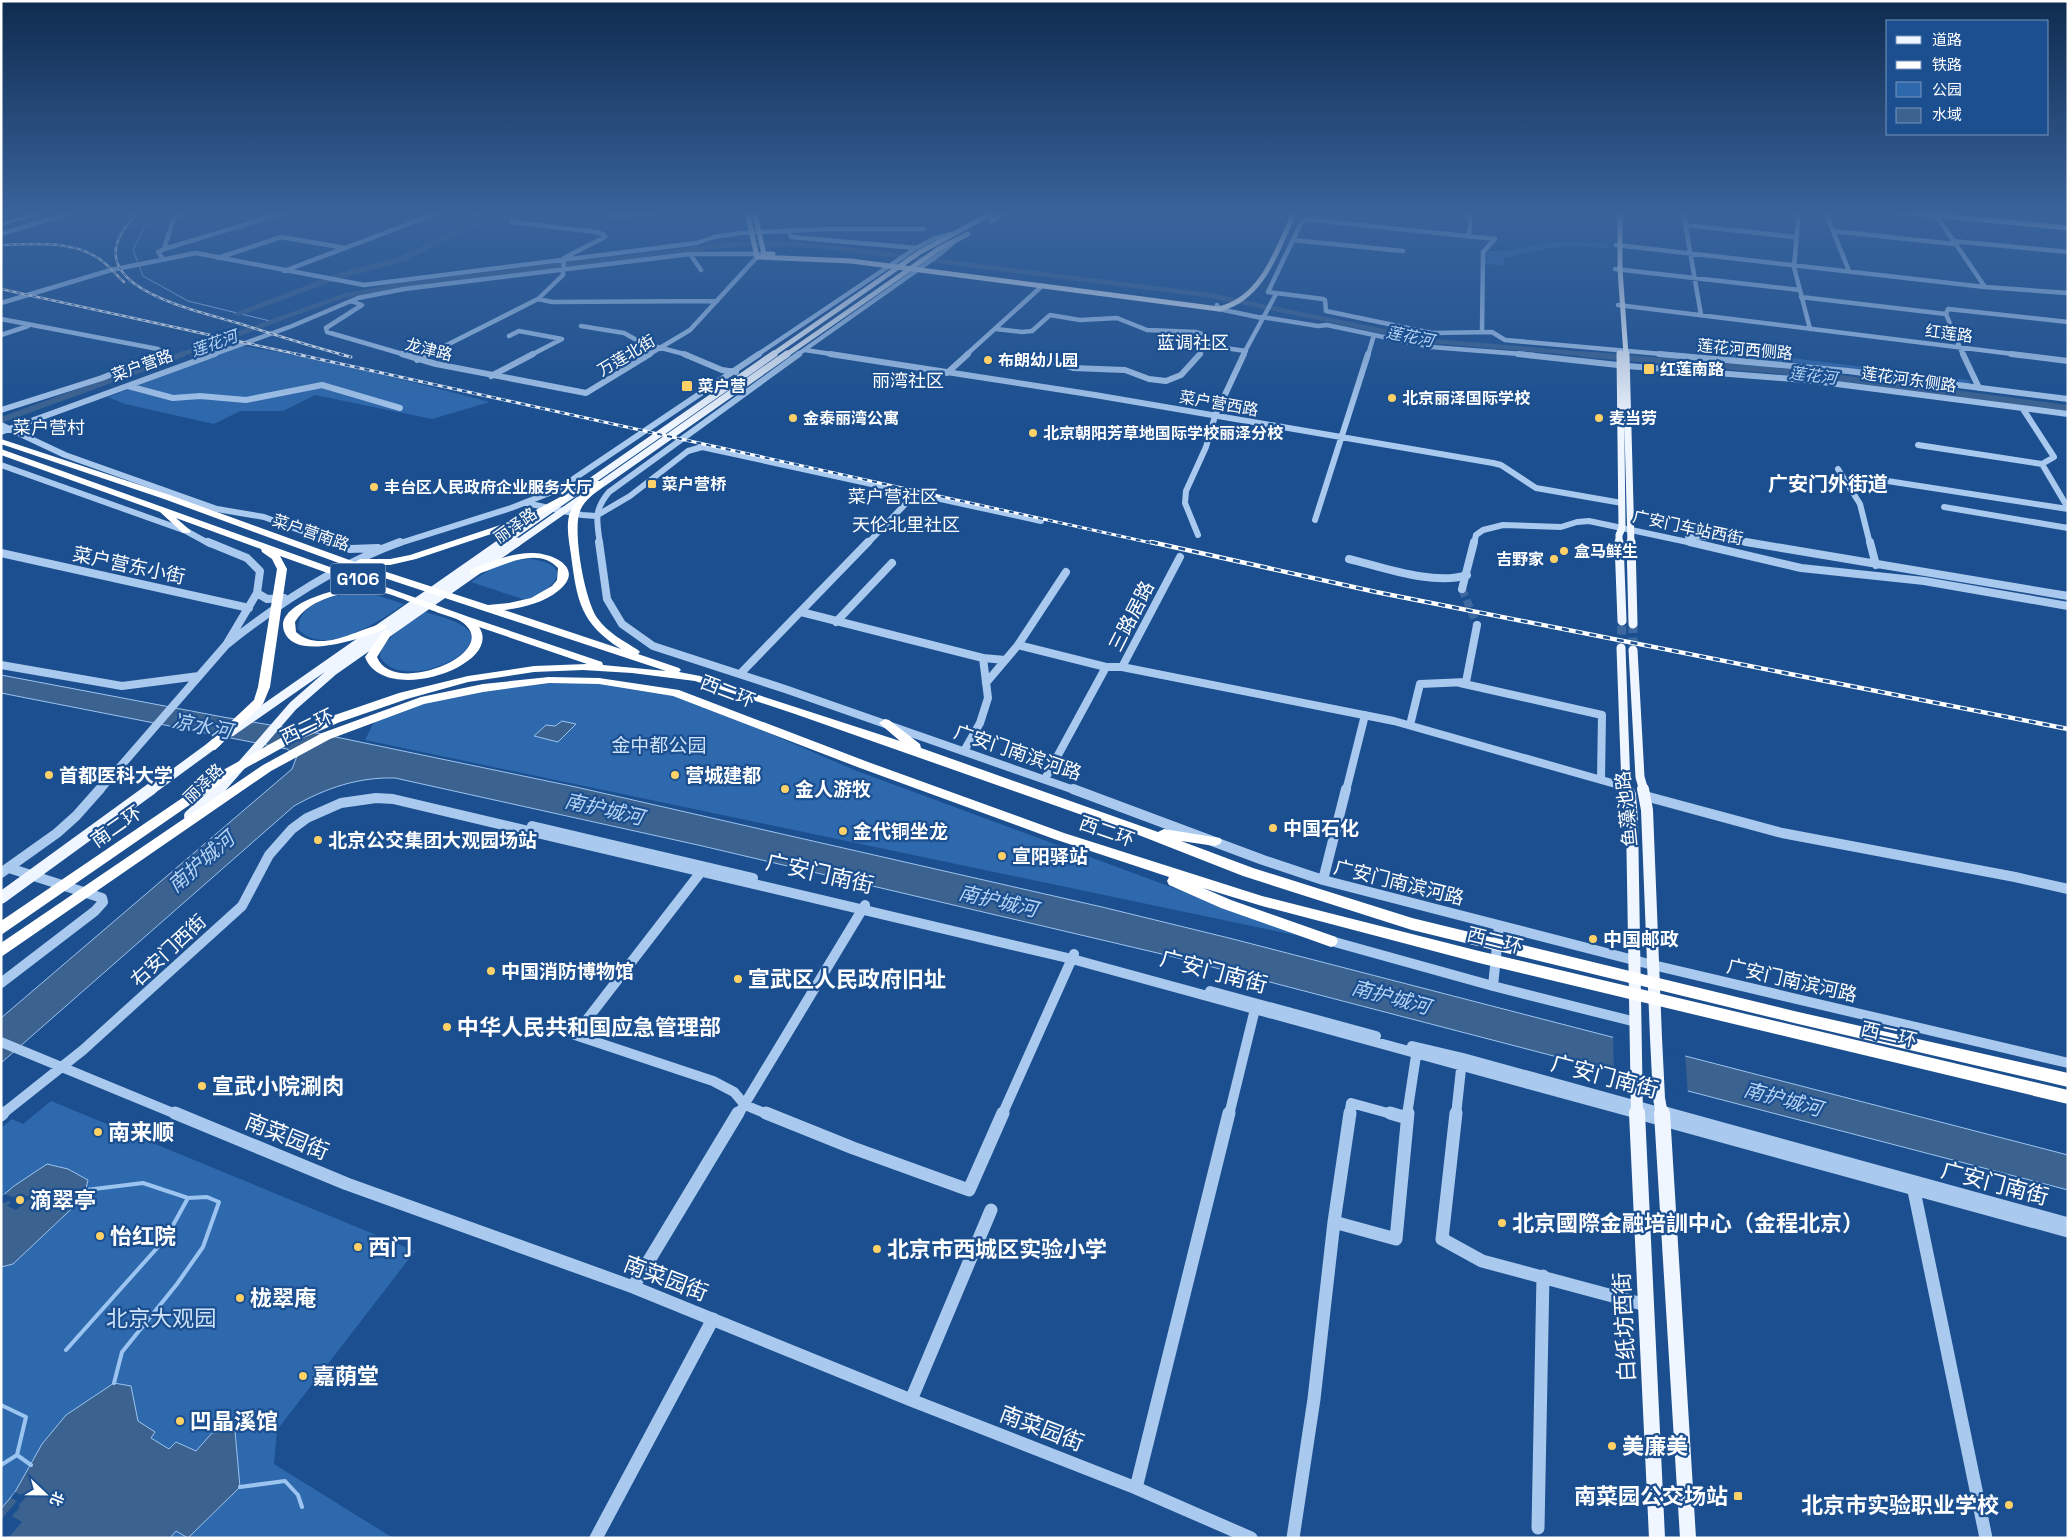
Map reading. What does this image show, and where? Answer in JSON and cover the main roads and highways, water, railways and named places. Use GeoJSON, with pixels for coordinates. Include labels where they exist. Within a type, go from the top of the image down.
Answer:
{"type":"FeatureCollection","features":[{"type":"Feature","properties":{"kind":"highway","name":"菜户营南路"},"geometry":{"type":"LineString","coordinates":[[1,441],[167,497],[340,560],[696,678]]}},
{"type":"Feature","properties":{"kind":"highway","name":"菜户营南路"},"geometry":{"type":"LineString","coordinates":[[1,452],[250,540]]}},
{"type":"Feature","properties":{"kind":"highway"},"geometry":{"type":"LineString","coordinates":[[600,483],[579,505],[574,514],[574,540],[580,594],[596,625],[612,639],[661,665]]}},
{"type":"Feature","properties":{"kind":"highway"},"geometry":{"type":"LineString","coordinates":[[167,497],[217,509]]}},
{"type":"Feature","properties":{"kind":"highway"},"geometry":{"type":"LineString","coordinates":[[340,560],[380,562],[413,557],[524,520],[565,498]]}},
{"type":"Feature","properties":{"kind":"highway"},"geometry":{"type":"LineString","coordinates":[[156,507],[186,531]]}},
{"type":"Feature","properties":{"kind":"highway"},"geometry":{"type":"LineString","coordinates":[[211,746],[254,707],[264,687],[282,569],[276,557],[250,540]]}},
{"type":"Feature","properties":{"kind":"highway","name":"G106"},"geometry":{"type":"LineString","coordinates":[[250,540],[465,619],[645,680],[675,693]]}},
{"type":"Feature","properties":{"kind":"highway"},"geometry":{"type":"LineString","coordinates":[[474,572],[503,560],[540,556],[557,562],[564,570],[562,580],[556,587],[532,601],[512,606],[481,607]]}},
{"type":"Feature","properties":{"kind":"highway"},"geometry":{"type":"LineString","coordinates":[[384,630],[333,643],[309,643],[293,636],[288,626],[292,616],[314,600],[342,590],[386,589]]}},
{"type":"Feature","properties":{"kind":"highway"},"geometry":{"type":"LineString","coordinates":[[384,630],[371,657],[374,665],[391,675],[406,677],[423,676],[455,665],[469,655],[476,646],[478,636],[475,629],[465,619]]}},
{"type":"Feature","properties":{"kind":"highway","name":"西二环"},"geometry":{"type":"LineString","coordinates":[[336,719],[403,696],[468,679],[534,669],[583,667],[632,670],[696,678],[926,754],[1141,831],[1248,872],[1412,924],[1794,1017],[2068,1080]]}},
{"type":"Feature","properties":{"kind":"highway","name":"西二环"},"geometry":{"type":"LineString","coordinates":[[169,835],[267,768],[326,736],[377,716],[420,702],[483,688],[549,680],[599,681],[675,693],[873,768],[1126,860],[1262,901],[1479,957],[2068,1097]]}},
{"type":"Feature","properties":{"kind":"highway","name":"南二环"},"geometry":{"type":"LineString","coordinates":[[1,929],[229,772],[278,744],[336,719]]}},
{"type":"Feature","properties":{"kind":"highway"},"geometry":{"type":"LineString","coordinates":[[885,724],[926,754]]}},
{"type":"Feature","properties":{"kind":"highway"},"geometry":{"type":"LineString","coordinates":[[1141,831],[1215,842]]}},
{"type":"Feature","properties":{"kind":"highway","name":"南二环"},"geometry":{"type":"LineString","coordinates":[[1,951],[169,835]]}},
{"type":"Feature","properties":{"kind":"highway"},"geometry":{"type":"LineString","coordinates":[[1126,860],[1226,904],[1331,941]]}},
{"type":"Feature","properties":{"kind":"main road","name":"丽泽路"},"geometry":{"type":"LineString","coordinates":[[169,835],[221,788],[293,706],[384,630],[565,498],[873,283]]}},
{"type":"Feature","properties":{"kind":"main road","name":"丽泽路"},"geometry":{"type":"LineString","coordinates":[[261,710],[474,572],[600,483],[892,283]]}},
{"type":"Feature","properties":{"kind":"main road"},"geometry":{"type":"LineString","coordinates":[[1021,283],[1230,308],[1248,296],[1259,283]]}},
{"type":"Feature","properties":{"kind":"main road"},"geometry":{"type":"LineString","coordinates":[[1035,283],[1218,307],[1228,303],[1247,289],[1251,283]]}},
{"type":"Feature","properties":{"kind":"main road"},"geometry":{"type":"LineString","coordinates":[[1619,283],[1632,624]]}},
{"type":"Feature","properties":{"kind":"main road"},"geometry":{"type":"LineString","coordinates":[[822,320],[827,309]]}},
{"type":"Feature","properties":{"kind":"main road"},"geometry":{"type":"LineString","coordinates":[[829,325],[855,313]]}},
{"type":"Feature","properties":{"kind":"main road"},"geometry":{"type":"LineString","coordinates":[[1623,357],[1622,503],[1628,528]]}},
{"type":"Feature","properties":{"kind":"main road"},"geometry":{"type":"LineString","coordinates":[[1622,621],[1619,536],[1628,528]]}},
{"type":"Feature","properties":{"kind":"main road","name":"鱼藻池路"},"geometry":{"type":"LineString","coordinates":[[1621,648],[1626,787],[1630,795],[1632,821],[1638,1092]]}},
{"type":"Feature","properties":{"kind":"main road","name":"鱼藻池路"},"geometry":{"type":"LineString","coordinates":[[1633,650],[1640,778],[1645,796],[1659,1098],[1663,1117],[1688,1538]]}},
{"type":"Feature","properties":{"kind":"main road","name":"南二环"},"geometry":{"type":"LineString","coordinates":[[1,898],[261,710]]}},
{"type":"Feature","properties":{"kind":"main road","name":"白纸坊西街"},"geometry":{"type":"LineString","coordinates":[[1638,1092],[1637,1110],[1657,1538]]}},
{"type":"Feature","properties":{"kind":"water"},"geometry":{"type":"Polygon","coordinates":[[[1,675],[312,732],[576,787],[1102,907],[1229,938],[2068,1155],[2068,1190],[1166,955],[698,845],[395,778],[368,779],[343,785],[318,794],[294,806],[1,1063],[1,1018],[292,769],[297,756],[287,749],[1,693],[1,675]]]}},
{"type":"Feature","properties":{"kind":"water"},"geometry":{"type":"Polygon","coordinates":[[[562,721],[576,724],[558,742],[534,736],[546,725],[555,726],[562,721]]]}},
{"type":"Feature","properties":{"kind":"water"},"geometry":{"type":"Polygon","coordinates":[[[47,1164],[68,1169],[88,1180],[84,1197],[13,1264],[1,1267],[1,1197],[47,1164]]]}},
{"type":"Feature","properties":{"kind":"water"},"geometry":{"type":"Polygon","coordinates":[[[114,1383],[131,1386],[138,1421],[155,1432],[151,1438],[169,1449],[176,1442],[196,1451],[212,1433],[235,1431],[240,1487],[188,1538],[176,1531],[170,1538],[1,1538],[1,1509],[15,1492],[42,1444],[66,1415],[114,1383]]]}},
{"type":"Feature","properties":{"kind":"waterway"},"geometry":{"type":"LineString","coordinates":[[155,283],[188,301],[270,321]]}},
{"type":"Feature","properties":{"kind":"waterway"},"geometry":{"type":"LineString","coordinates":[[236,314],[321,283]]}},
{"type":"Feature","properties":{"kind":"waterway","name":"莲花河"},"geometry":{"type":"LineString","coordinates":[[180,355],[343,296],[419,283]]}},
{"type":"Feature","properties":{"kind":"waterway","name":"莲花河"},"geometry":{"type":"LineString","coordinates":[[1111,283],[1207,295],[1432,341],[1596,355]]}},
{"type":"Feature","properties":{"kind":"waterway","name":"莲花河"},"geometry":{"type":"LineString","coordinates":[[1,420],[183,354]]}},
{"type":"Feature","properties":{"kind":"waterway","name":"莲花河"},"geometry":{"type":"LineString","coordinates":[[1582,354],[1802,373],[2068,408]]}},
{"type":"Feature","properties":{"kind":"waterway"},"geometry":{"type":"LineString","coordinates":[[86,1190],[143,1183],[188,1198]]}},
{"type":"Feature","properties":{"kind":"waterway"},"geometry":{"type":"LineString","coordinates":[[114,1383],[122,1352],[177,1284],[203,1247],[219,1202],[207,1197],[188,1198]]}},
{"type":"Feature","properties":{"kind":"waterway"},"geometry":{"type":"LineString","coordinates":[[66,1350],[166,1238],[188,1198]]}},
{"type":"Feature","properties":{"kind":"waterway"},"geometry":{"type":"LineString","coordinates":[[1,1405],[26,1417],[17,1455]]}},
{"type":"Feature","properties":{"kind":"waterway"},"geometry":{"type":"LineString","coordinates":[[1,1465],[17,1455]]}},
{"type":"Feature","properties":{"kind":"waterway"},"geometry":{"type":"LineString","coordinates":[[17,1455],[31,1465]]}},
{"type":"Feature","properties":{"kind":"waterway"},"geometry":{"type":"LineString","coordinates":[[240,1487],[285,1481],[298,1495],[302,1507]]}},
{"type":"Feature","properties":{"kind":"tunnel"},"geometry":{"type":"LineString","coordinates":[[1462,589],[1477,625]]}},
{"type":"Feature","properties":{"kind":"tunnel"},"geometry":{"type":"LineString","coordinates":[[1621,648],[1622,621]]}},
{"type":"Feature","properties":{"kind":"tunnel"},"geometry":{"type":"LineString","coordinates":[[1633,624],[1633,650]]}},
{"type":"Feature","properties":{"kind":"railway"},"geometry":{"type":"LineString","coordinates":[[135,283],[167,301],[344,355]]}},
{"type":"Feature","properties":{"kind":"railway"},"geometry":{"type":"LineString","coordinates":[[1,289],[301,355]]}},
{"type":"Feature","properties":{"kind":"railway"},"geometry":{"type":"LineString","coordinates":[[296,354],[1156,544]]}},
{"type":"Feature","properties":{"kind":"railway"},"geometry":{"type":"LineString","coordinates":[[339,354],[351,357]]}},
{"type":"Feature","properties":{"kind":"railway"},"geometry":{"type":"LineString","coordinates":[[1151,542],[1376,592],[2068,729]]}},
{"type":"Feature","properties":{"kind":"place","name":"布朗幼儿园"},"geometry":{"type":"Point","coordinates":[988,360]}},
{"type":"Feature","properties":{"kind":"place","name":"红莲南路"},"geometry":{"type":"Point","coordinates":[1649,369]}},
{"type":"Feature","properties":{"kind":"place","name":"菜户营"},"geometry":{"type":"Point","coordinates":[687,386]}},
{"type":"Feature","properties":{"kind":"place","name":"北京丽泽国际学校"},"geometry":{"type":"Point","coordinates":[1392,398]}},
{"type":"Feature","properties":{"kind":"place","name":"金泰丽湾公寓"},"geometry":{"type":"Point","coordinates":[793,418]}},
{"type":"Feature","properties":{"kind":"place","name":"麦当劳"},"geometry":{"type":"Point","coordinates":[1599,418]}},
{"type":"Feature","properties":{"kind":"place","name":"北京朝阳芳草地国际学校丽泽分校"},"geometry":{"type":"Point","coordinates":[1033,433]}},
{"type":"Feature","properties":{"kind":"place","name":"菜户营桥"},"geometry":{"type":"Point","coordinates":[652,484]}},
{"type":"Feature","properties":{"kind":"place","name":"丰台区人民政府企业服务大厅"},"geometry":{"type":"Point","coordinates":[374,487]}},
{"type":"Feature","properties":{"kind":"place","name":"盒马鲜生"},"geometry":{"type":"Point","coordinates":[1564,551]}},
{"type":"Feature","properties":{"kind":"place","name":"吉野家"},"geometry":{"type":"Point","coordinates":[1554,559]}},
{"type":"Feature","properties":{"kind":"place","name":"首都医科大学"},"geometry":{"type":"Point","coordinates":[49,775]}},
{"type":"Feature","properties":{"kind":"place","name":"营城建都"},"geometry":{"type":"Point","coordinates":[675,775]}},
{"type":"Feature","properties":{"kind":"place","name":"金人游牧"},"geometry":{"type":"Point","coordinates":[785,789]}},
{"type":"Feature","properties":{"kind":"place","name":"中国石化"},"geometry":{"type":"Point","coordinates":[1273,828]}},
{"type":"Feature","properties":{"kind":"place","name":"金代铜坐龙"},"geometry":{"type":"Point","coordinates":[843,831]}},
{"type":"Feature","properties":{"kind":"place","name":"北京公交集团大观园场站"},"geometry":{"type":"Point","coordinates":[318,840]}},
{"type":"Feature","properties":{"kind":"place","name":"宣阳驿站"},"geometry":{"type":"Point","coordinates":[1002,856]}},
{"type":"Feature","properties":{"kind":"place","name":"中国邮政"},"geometry":{"type":"Point","coordinates":[1593,939]}},
{"type":"Feature","properties":{"kind":"place","name":"中国消防博物馆"},"geometry":{"type":"Point","coordinates":[491,971]}},
{"type":"Feature","properties":{"kind":"place","name":"宣武区人民政府旧址"},"geometry":{"type":"Point","coordinates":[738,979]}},
{"type":"Feature","properties":{"kind":"place","name":"中华人民共和国应急管理部"},"geometry":{"type":"Point","coordinates":[447,1027]}},
{"type":"Feature","properties":{"kind":"place","name":"宣武小院涮肉"},"geometry":{"type":"Point","coordinates":[202,1086]}},
{"type":"Feature","properties":{"kind":"place","name":"南来顺"},"geometry":{"type":"Point","coordinates":[98,1132]}},
{"type":"Feature","properties":{"kind":"place","name":"滴翠亭"},"geometry":{"type":"Point","coordinates":[20,1200]}},
{"type":"Feature","properties":{"kind":"place","name":"北京國際金融培訓中心（金程北京）"},"geometry":{"type":"Point","coordinates":[1502,1223]}},
{"type":"Feature","properties":{"kind":"place","name":"怡红院"},"geometry":{"type":"Point","coordinates":[100,1236]}},
{"type":"Feature","properties":{"kind":"place","name":"西门"},"geometry":{"type":"Point","coordinates":[358,1247]}},
{"type":"Feature","properties":{"kind":"place","name":"北京市西城区实验小学"},"geometry":{"type":"Point","coordinates":[877,1249]}},
{"type":"Feature","properties":{"kind":"place","name":"栊翠庵"},"geometry":{"type":"Point","coordinates":[240,1298]}},
{"type":"Feature","properties":{"kind":"place","name":"嘉荫堂"},"geometry":{"type":"Point","coordinates":[303,1376]}},
{"type":"Feature","properties":{"kind":"place","name":"凹晶溪馆"},"geometry":{"type":"Point","coordinates":[180,1421]}},
{"type":"Feature","properties":{"kind":"place","name":"美廉美"},"geometry":{"type":"Point","coordinates":[1612,1446]}},
{"type":"Feature","properties":{"kind":"place","name":"南菜园公交场站"},"geometry":{"type":"Point","coordinates":[1738,1496]}},
{"type":"Feature","properties":{"kind":"place","name":"北京市实验职业学校"},"geometry":{"type":"Point","coordinates":[2009,1505]}},
{"type":"Feature","properties":{"kind":"district","name":"蓝调社区"},"geometry":{"type":"Point","coordinates":[1193,343]}},
{"type":"Feature","properties":{"kind":"district","name":"丽湾社区"},"geometry":{"type":"Point","coordinates":[908,381]}},
{"type":"Feature","properties":{"kind":"district","name":"菜户营村"},"geometry":{"type":"Point","coordinates":[49,428]}},
{"type":"Feature","properties":{"kind":"district","name":"广安门外街道"},"geometry":{"type":"Point","coordinates":[1828,484]}},
{"type":"Feature","properties":{"kind":"district","name":"菜户营社区"},"geometry":{"type":"Point","coordinates":[893,497]}},
{"type":"Feature","properties":{"kind":"district","name":"天伦北里社区"},"geometry":{"type":"Point","coordinates":[906,525]}},
{"type":"Feature","properties":{"kind":"water label","name":"凉水河"},"geometry":{"type":"Point","coordinates":[202,726]}},
{"type":"Feature","properties":{"kind":"water label","name":"南护城河"},"geometry":{"type":"Point","coordinates":[604,809]}},
{"type":"Feature","properties":{"kind":"water label","name":"南护城河"},"geometry":{"type":"Point","coordinates":[201,862]}},
{"type":"Feature","properties":{"kind":"water label","name":"南护城河"},"geometry":{"type":"Point","coordinates":[998,901]}},
{"type":"Feature","properties":{"kind":"water label","name":"南护城河"},"geometry":{"type":"Point","coordinates":[1391,997]}},
{"type":"Feature","properties":{"kind":"water label","name":"南护城河"},"geometry":{"type":"Point","coordinates":[1783,1099]}},
{"type":"Feature","properties":{"kind":"park label","name":"金中都公园"},"geometry":{"type":"Point","coordinates":[659,745]}},
{"type":"Feature","properties":{"kind":"park label","name":"北京大观园"},"geometry":{"type":"Point","coordinates":[161,1318]}}]}
